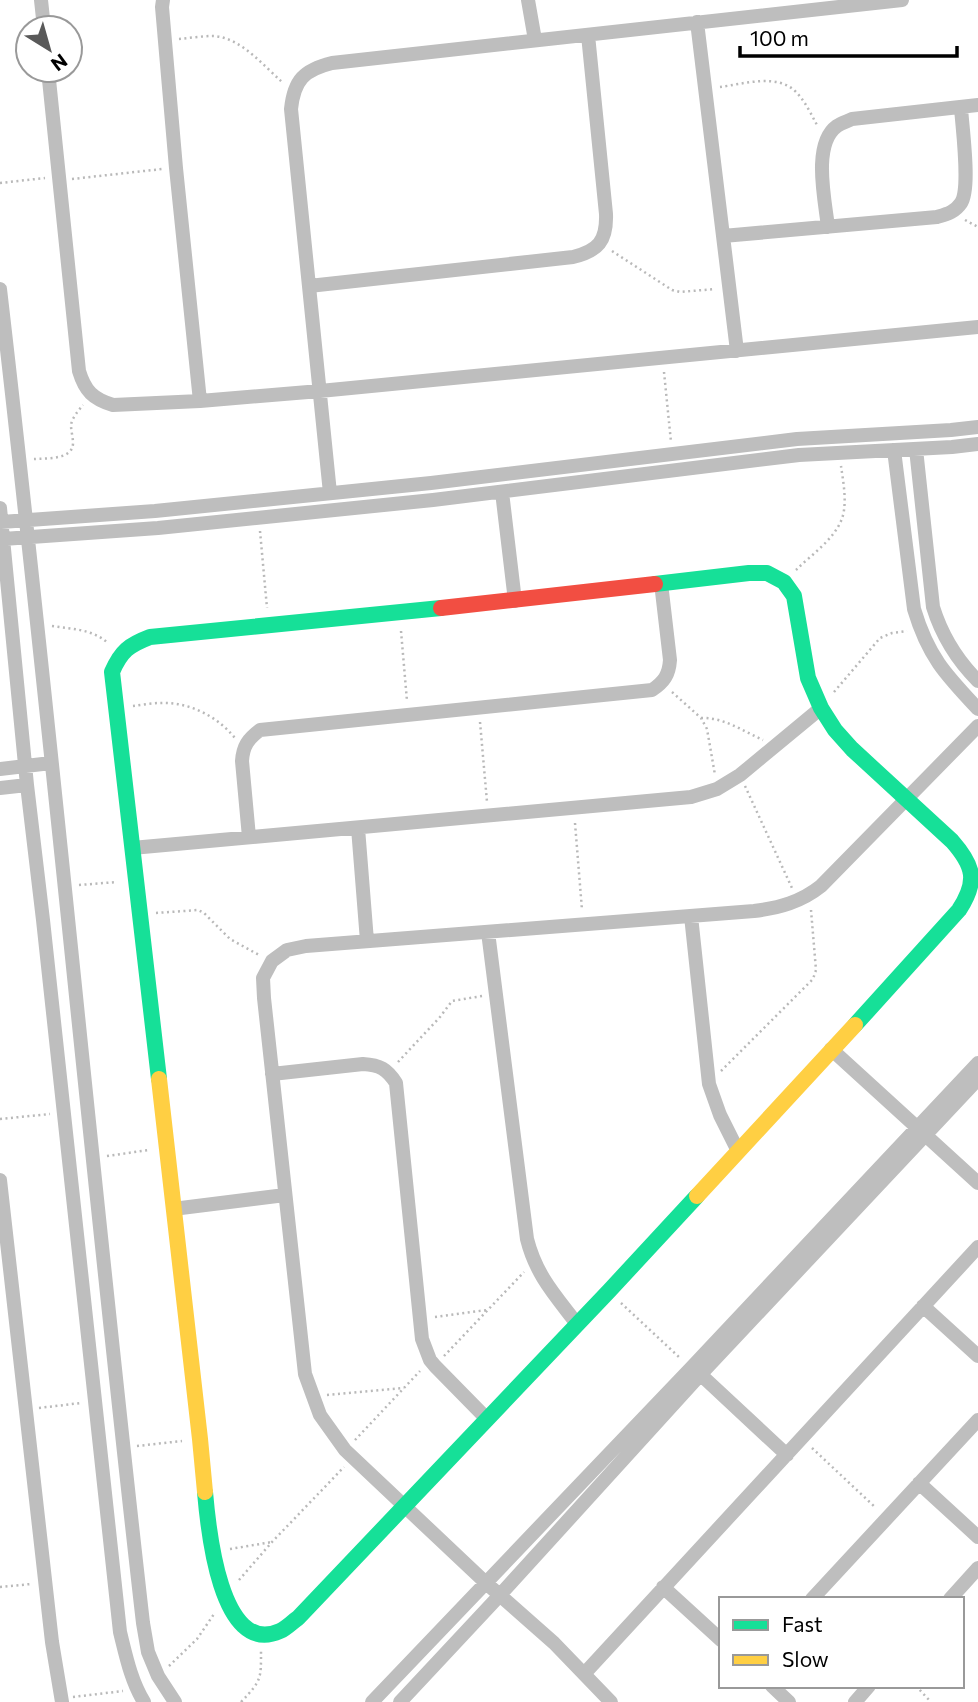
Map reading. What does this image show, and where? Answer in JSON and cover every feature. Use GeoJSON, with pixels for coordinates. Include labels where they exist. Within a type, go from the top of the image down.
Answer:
{"type":"FeatureCollection","features":[{"type":"Feature","properties":{"kind":"street"},"geometry":{"type":"LineString","coordinates":[[163,0],[176,168],[200,401]]}},
{"type":"Feature","properties":{"kind":"street"},"geometry":{"type":"LineString","coordinates":[[528,0],[535,40]]}},
{"type":"Feature","properties":{"kind":"street"},"geometry":{"type":"LineString","coordinates":[[330,493],[291,109],[293,92],[302,77],[315,67],[331,63],[902,0]]}},
{"type":"Feature","properties":{"kind":"street"},"geometry":{"type":"LineString","coordinates":[[697,22],[737,351]]}},
{"type":"Feature","properties":{"kind":"street"},"geometry":{"type":"LineString","coordinates":[[309,286],[573,257],[588,253],[600,244],[607,229],[588,34]]}},
{"type":"Feature","properties":{"kind":"street"},"geometry":{"type":"LineString","coordinates":[[50,84],[79,371],[90,394],[113,405],[320,391],[978,327]]}},
{"type":"Feature","properties":{"kind":"street"},"geometry":{"type":"LineString","coordinates":[[828,227],[821,158],[825,141],[836,127],[852,119],[978,105]]}},
{"type":"Feature","properties":{"kind":"street"},"geometry":{"type":"LineString","coordinates":[[723,236],[937,217],[951,213],[962,202],[966,187],[961,107]]}},
{"type":"Feature","properties":{"kind":"street"},"geometry":{"type":"LineString","coordinates":[[0,289],[27,520],[143,1623],[148,1652],[158,1676],[175,1702]]}},
{"type":"Feature","properties":{"kind":"street"},"geometry":{"type":"LineString","coordinates":[[140,1696],[120,1632],[27,785],[1,515],[27,520],[155,512],[431,483],[797,439],[978,427]]}},
{"type":"Feature","properties":{"kind":"street"},"geometry":{"type":"LineString","coordinates":[[951,430],[951,447]]}},
{"type":"Feature","properties":{"kind":"street"},"geometry":{"type":"LineString","coordinates":[[3,539],[158,528],[433,500],[799,455],[978,444]]}},
{"type":"Feature","properties":{"kind":"street"},"geometry":{"type":"LineString","coordinates":[[916,449],[933,607],[946,640],[978,681]]}},
{"type":"Feature","properties":{"kind":"street"},"geometry":{"type":"LineString","coordinates":[[894,450],[914,609],[920,629],[928,649],[940,667],[978,709]]}},
{"type":"Feature","properties":{"kind":"street"},"geometry":{"type":"LineString","coordinates":[[431,483],[433,500]]}},
{"type":"Feature","properties":{"kind":"street"},"geometry":{"type":"LineString","coordinates":[[502,492],[514,601]]}},
{"type":"Feature","properties":{"kind":"street"},"geometry":{"type":"LineString","coordinates":[[749,573],[767,573],[783,582],[794,596],[808,678],[821,708],[835,730],[852,749],[952,841],[966,858],[971,879],[967,900],[609,1291],[298,1618],[280,1630],[261,1634],[245,1628],[226,1596],[213,1552],[205,1500],[112,672],[119,656],[132,644],[150,638],[514,601],[661,583],[749,573]]}},
{"type":"Feature","properties":{"kind":"street"},"geometry":{"type":"LineString","coordinates":[[249,837],[243,749],[250,738],[260,730],[652,690],[662,683],[669,673],[670,660],[661,583]]}},
{"type":"Feature","properties":{"kind":"street"},"geometry":{"type":"LineString","coordinates":[[132,848],[691,797],[717,789],[740,775],[821,708]]}},
{"type":"Feature","properties":{"kind":"street"},"geometry":{"type":"LineString","coordinates":[[611,1702],[349,1453],[320,1415],[305,1374],[263,978],[272,961],[287,950],[306,946],[776,908],[803,898],[833,874],[978,726]]}},
{"type":"Feature","properties":{"kind":"street"},"geometry":{"type":"LineString","coordinates":[[0,769],[51,763]]}},
{"type":"Feature","properties":{"kind":"street"},"geometry":{"type":"LineString","coordinates":[[0,788],[27,785]]}},
{"type":"Feature","properties":{"kind":"street"},"geometry":{"type":"LineString","coordinates":[[358,828],[367,941]]}},
{"type":"Feature","properties":{"kind":"street"},"geometry":{"type":"LineString","coordinates":[[691,916],[709,1084],[720,1115],[738,1151]]}},
{"type":"Feature","properties":{"kind":"street"},"geometry":{"type":"LineString","coordinates":[[43,920],[68,917]]}},
{"type":"Feature","properties":{"kind":"street"},"geometry":{"type":"LineString","coordinates":[[488,932],[527,1239],[534,1262],[546,1283],[577,1324]]}},
{"type":"Feature","properties":{"kind":"street"},"geometry":{"type":"LineString","coordinates":[[831,1049],[978,1183]]}},
{"type":"Feature","properties":{"kind":"street"},"geometry":{"type":"LineString","coordinates":[[372,1702],[696,1371],[921,1131],[978,1063]]}},
{"type":"Feature","properties":{"kind":"street"},"geometry":{"type":"LineString","coordinates":[[272,1074],[363,1064],[377,1065],[388,1072],[396,1083],[422,1339],[433,1363],[487,1419]]}},
{"type":"Feature","properties":{"kind":"street"},"geometry":{"type":"LineString","coordinates":[[921,1131],[978,1079]]}},
{"type":"Feature","properties":{"kind":"street"},"geometry":{"type":"LineString","coordinates":[[0,1180],[51,1642],[62,1700]]}},
{"type":"Feature","properties":{"kind":"street"},"geometry":{"type":"LineString","coordinates":[[173,1209],[285,1195]]}},
{"type":"Feature","properties":{"kind":"street"},"geometry":{"type":"LineString","coordinates":[[584,1674],[978,1247]]}},
{"type":"Feature","properties":{"kind":"street"},"geometry":{"type":"LineString","coordinates":[[923,1306],[978,1356]]}},
{"type":"Feature","properties":{"kind":"street"},"geometry":{"type":"LineString","coordinates":[[0,1326],[16,1324]]}},
{"type":"Feature","properties":{"kind":"street"},"geometry":{"type":"LineString","coordinates":[[696,1371],[787,1455]]}},
{"type":"Feature","properties":{"kind":"street"},"geometry":{"type":"LineString","coordinates":[[400,1702],[500,1595],[696,1371]]}},
{"type":"Feature","properties":{"kind":"street"},"geometry":{"type":"LineString","coordinates":[[814,1597],[978,1420]]}},
{"type":"Feature","properties":{"kind":"street"},"geometry":{"type":"LineString","coordinates":[[919,1483],[978,1537]]}},
{"type":"Feature","properties":{"kind":"street"},"geometry":{"type":"LineString","coordinates":[[952,1597],[978,1568]]}},
{"type":"Feature","properties":{"kind":"street"},"geometry":{"type":"LineString","coordinates":[[663,1587],[719,1638]]}},
{"type":"Feature","properties":{"kind":"street"},"geometry":{"type":"LineString","coordinates":[[774,1688],[789,1702]]}},
{"type":"Feature","properties":{"kind":"street"},"geometry":{"type":"LineString","coordinates":[[855,1702],[867,1688]]}},
{"type":"Feature","properties":{"kind":"path"},"geometry":{"type":"LineString","coordinates":[[165,41],[214,36],[226,38],[246,50],[293,92]]}},
{"type":"Feature","properties":{"kind":"path"},"geometry":{"type":"LineString","coordinates":[[705,89],[765,81],[780,82],[794,89],[804,101],[825,141]]}},
{"type":"Feature","properties":{"kind":"path"},"geometry":{"type":"LineString","coordinates":[[0,183],[176,168]]}},
{"type":"Feature","properties":{"kind":"path"},"geometry":{"type":"LineString","coordinates":[[600,244],[672,290],[680,292],[729,287]]}},
{"type":"Feature","properties":{"kind":"path"},"geometry":{"type":"LineString","coordinates":[[663,358],[672,455]]}},
{"type":"Feature","properties":{"kind":"path"},"geometry":{"type":"LineString","coordinates":[[20,460],[68,454],[73,443],[73,419],[90,394]]}},
{"type":"Feature","properties":{"kind":"path"},"geometry":{"type":"LineString","coordinates":[[783,582],[836,531],[841,521],[844,499],[840,453]]}},
{"type":"Feature","properties":{"kind":"path"},"geometry":{"type":"LineString","coordinates":[[258,517],[269,625]]}},
{"type":"Feature","properties":{"kind":"path"},"geometry":{"type":"LineString","coordinates":[[399,612],[409,715]]}},
{"type":"Feature","properties":{"kind":"path"},"geometry":{"type":"LineString","coordinates":[[37,624],[90,632],[102,637],[119,656]]}},
{"type":"Feature","properties":{"kind":"path"},"geometry":{"type":"LineString","coordinates":[[821,708],[880,638],[892,633],[920,629]]}},
{"type":"Feature","properties":{"kind":"path"},"geometry":{"type":"LineString","coordinates":[[662,683],[701,718],[707,729],[717,789]]}},
{"type":"Feature","properties":{"kind":"path"},"geometry":{"type":"LineString","coordinates":[[116,708],[162,703],[186,706],[219,722],[243,749]]}},
{"type":"Feature","properties":{"kind":"path"},"geometry":{"type":"LineString","coordinates":[[479,708],[488,816]]}},
{"type":"Feature","properties":{"kind":"path"},"geometry":{"type":"LineString","coordinates":[[701,718],[713,717],[724,721],[776,747]]}},
{"type":"Feature","properties":{"kind":"path"},"geometry":{"type":"LineString","coordinates":[[709,1084],[813,979],[816,970],[803,898],[740,775]]}},
{"type":"Feature","properties":{"kind":"path"},"geometry":{"type":"LineString","coordinates":[[574,808],[583,924]]}},
{"type":"Feature","properties":{"kind":"path"},"geometry":{"type":"LineString","coordinates":[[65,886],[136,880]]}},
{"type":"Feature","properties":{"kind":"path"},"geometry":{"type":"LineString","coordinates":[[140,914],[198,910],[237,945],[272,961]]}},
{"type":"Feature","properties":{"kind":"path"},"geometry":{"type":"LineString","coordinates":[[388,1072],[452,1001],[496,994]]}},
{"type":"Feature","properties":{"kind":"path"},"geometry":{"type":"LineString","coordinates":[[0,1119],[64,1112]]}},
{"type":"Feature","properties":{"kind":"path"},"geometry":{"type":"LineString","coordinates":[[93,1157],[166,1148]]}},
{"type":"Feature","properties":{"kind":"path"},"geometry":{"type":"LineString","coordinates":[[158,1676],[197,1639],[226,1596],[404,1388],[433,1363],[534,1262]]}},
{"type":"Feature","properties":{"kind":"path"},"geometry":{"type":"LineString","coordinates":[[609,1291],[696,1371]]}},
{"type":"Feature","properties":{"kind":"path"},"geometry":{"type":"LineString","coordinates":[[420,1319],[487,1310]]}},
{"type":"Feature","properties":{"kind":"path"},"geometry":{"type":"LineString","coordinates":[[312,1396],[404,1388]]}},
{"type":"Feature","properties":{"kind":"path"},"geometry":{"type":"LineString","coordinates":[[26,1409],[95,1402]]}},
{"type":"Feature","properties":{"kind":"path"},"geometry":{"type":"LineString","coordinates":[[123,1448],[200,1439]]}},
{"type":"Feature","properties":{"kind":"path"},"geometry":{"type":"LineString","coordinates":[[802,1439],[887,1518]]}},
{"type":"Feature","properties":{"kind":"path"},"geometry":{"type":"LineString","coordinates":[[213,1552],[272,1542]]}},
{"type":"Feature","properties":{"kind":"path"},"geometry":{"type":"LineString","coordinates":[[0,1587],[45,1582]]}},
{"type":"Feature","properties":{"kind":"path"},"geometry":{"type":"LineString","coordinates":[[241,1702],[260,1679],[261,1634]]}},
{"type":"Feature","properties":{"kind":"path"},"geometry":{"type":"LineString","coordinates":[[918,1688],[931,1702]]}},
{"type":"Feature","properties":{"kind":"path"},"geometry":{"type":"LineString","coordinates":[[62,1700],[140,1696]]}},
{"type":"Feature","properties":{"kind":"traffic: fast"},"geometry":{"type":"LineString","coordinates":[[749,573],[767,573],[784,582],[794,596],[808,678],[821,708],[835,730],[952,841],[965,858],[971,874],[969,890],[959,910],[855,1025]]}},
{"type":"Feature","properties":{"kind":"traffic: fast"},"geometry":{"type":"LineString","coordinates":[[655,584],[749,573]]}},
{"type":"Feature","properties":{"kind":"traffic: fast"},"geometry":{"type":"LineString","coordinates":[[159,1079],[112,672],[119,659],[131,646],[150,637],[441,608]]}},
{"type":"Feature","properties":{"kind":"traffic: fast"},"geometry":{"type":"LineString","coordinates":[[205,1492],[214,1558],[231,1608],[243,1626],[260,1634],[283,1630],[298,1618],[697,1196]]}},
{"type":"Feature","properties":{"kind":"traffic: slow"},"geometry":{"type":"LineString","coordinates":[[697,1196],[855,1025]]}},
{"type":"Feature","properties":{"kind":"traffic: slow"},"geometry":{"type":"LineString","coordinates":[[159,1079],[205,1492]]}},
{"type":"Feature","properties":{"kind":"traffic: jam"},"geometry":{"type":"LineString","coordinates":[[441,608],[655,584]]}}]}
